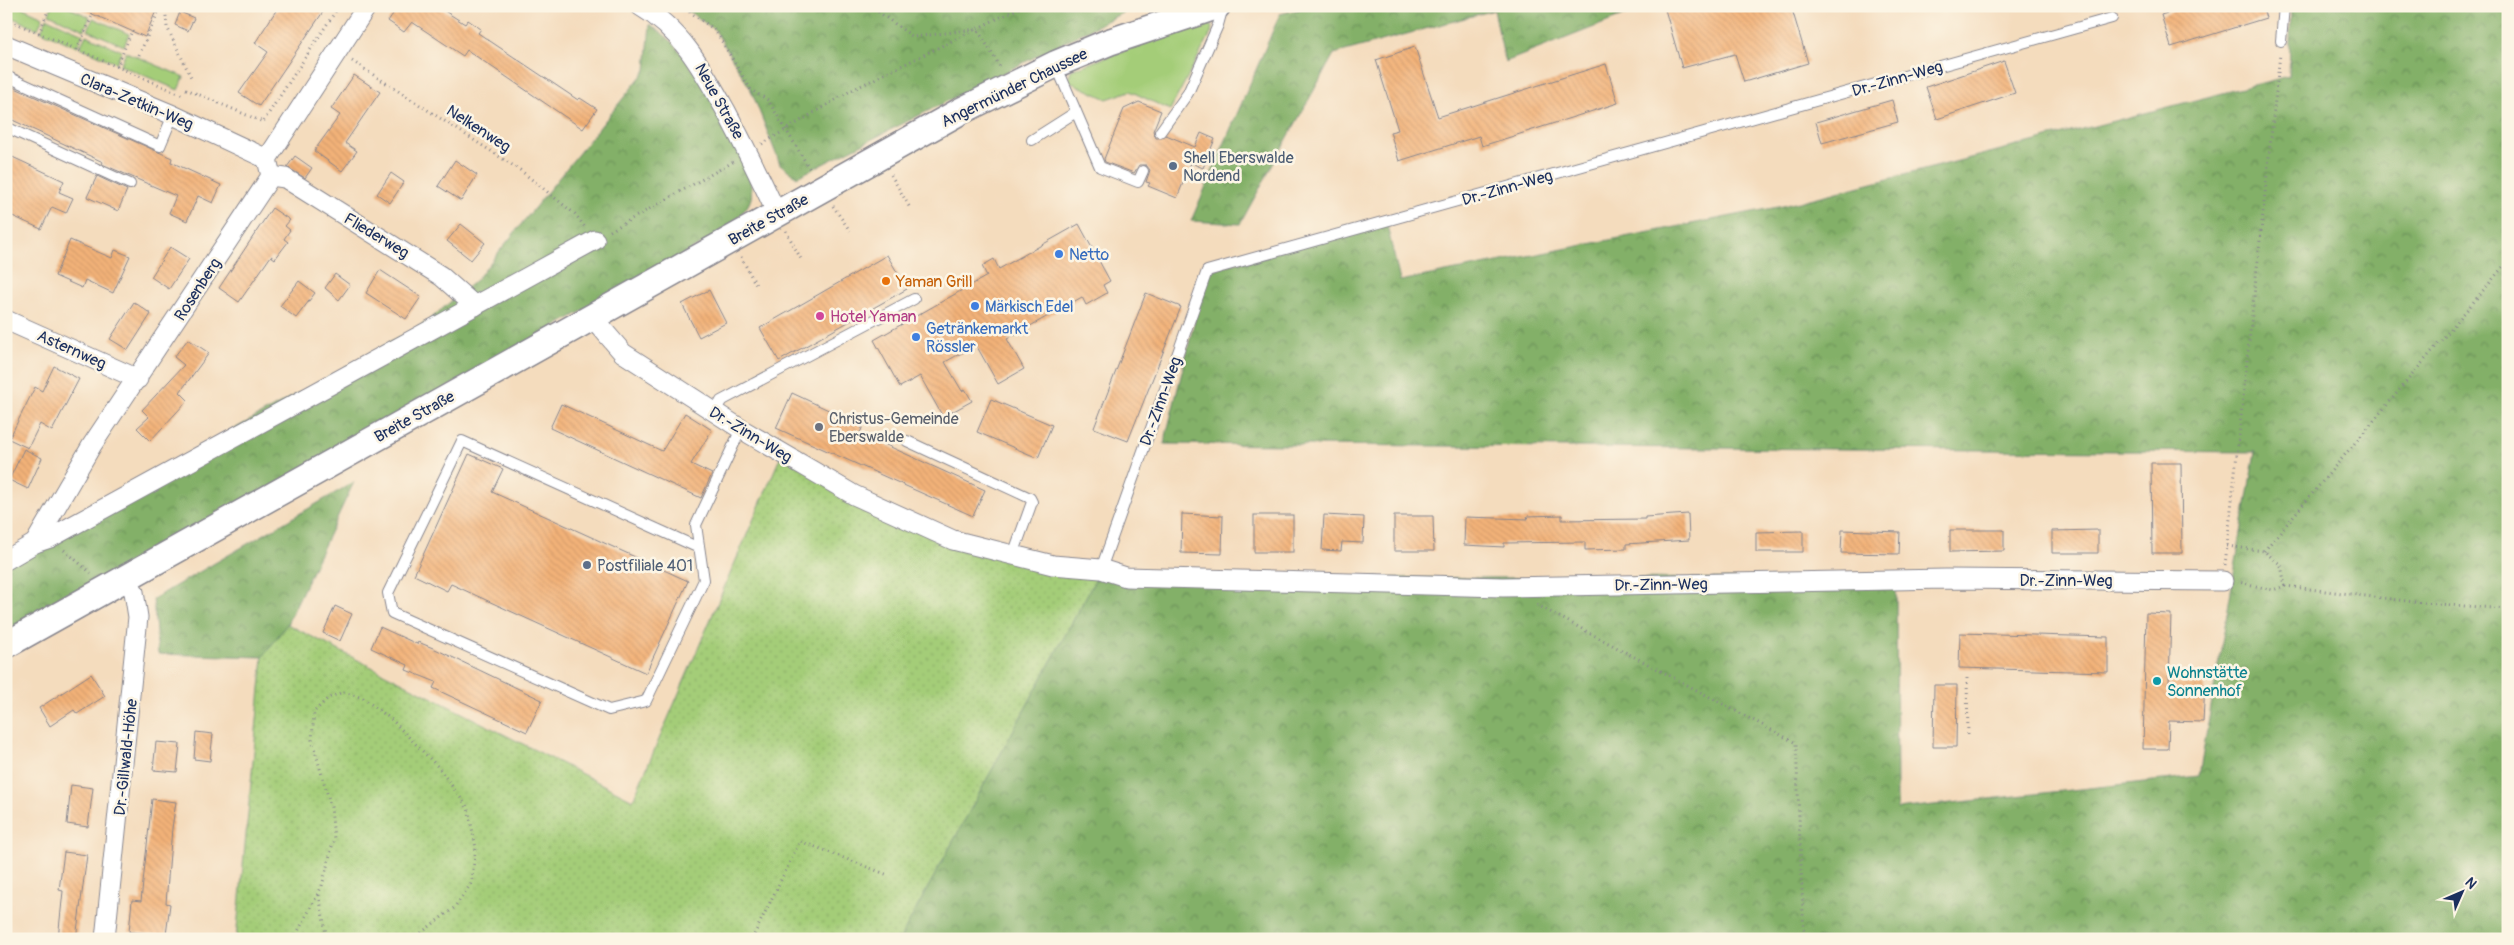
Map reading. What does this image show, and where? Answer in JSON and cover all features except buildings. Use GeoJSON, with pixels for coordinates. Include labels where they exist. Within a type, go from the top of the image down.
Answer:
{"type":"FeatureCollection","features":[{"type":"Feature","properties":{"kind":"main road","name":"Angermünder Chaussee"},"geometry":{"type":"LineString","coordinates":[[822,189],[959,112],[1056,64],[1109,42],[1217,6]]}},
{"type":"Feature","properties":{"kind":"main road","name":"Breite Straße"},"geometry":{"type":"LineString","coordinates":[[6,645],[592,317],[781,222],[822,189]]}},
{"type":"Feature","properties":{"kind":"street","name":"Rosenberg"},"geometry":{"type":"LineString","coordinates":[[6,560],[43,540],[92,445],[138,379],[269,168],[337,51],[367,6]]}},
{"type":"Feature","properties":{"kind":"street","name":"Neue Straße"},"geometry":{"type":"LineString","coordinates":[[640,6],[679,36],[698,59],[749,152],[781,222]]}},
{"type":"Feature","properties":{"kind":"street","name":"Clara-Zetkin-Weg"},"geometry":{"type":"LineString","coordinates":[[6,45],[173,115],[269,168]]}},
{"type":"Feature","properties":{"kind":"street","name":"Fliederweg"},"geometry":{"type":"LineString","coordinates":[[269,168],[441,276],[475,306]]}},
{"type":"Feature","properties":{"kind":"street"},"geometry":{"type":"LineString","coordinates":[[43,540],[595,240]]}},
{"type":"Feature","properties":{"kind":"street","name":"Dr.-Zinn-Weg"},"geometry":{"type":"LineString","coordinates":[[592,317],[623,353],[741,429],[854,495],[954,540],[1053,565],[1101,569],[1126,577],[1503,587],[1946,578],[2223,581]]}},
{"type":"Feature","properties":{"kind":"street","name":"Asternweg"},"geometry":{"type":"LineString","coordinates":[[6,320],[138,379]]}},
{"type":"Feature","properties":{"kind":"street","name":"Dr.-Gillwald-Höhe"},"geometry":{"type":"LineString","coordinates":[[105,939],[138,617],[134,592],[117,582]]}},
{"type":"Feature","properties":{"kind":"lane"},"geometry":{"type":"LineString","coordinates":[[1160,132],[1188,94],[1218,25],[1223,6]]}},
{"type":"Feature","properties":{"kind":"lane"},"geometry":{"type":"LineString","coordinates":[[2281,41],[2284,6]]}},
{"type":"Feature","properties":{"kind":"lane","name":"Dr.-Zinn-Weg"},"geometry":{"type":"LineString","coordinates":[[1101,569],[1207,271],[2112,18]]}},
{"type":"Feature","properties":{"kind":"lane"},"geometry":{"type":"LineString","coordinates":[[1056,64],[1100,167],[1138,182],[1143,172]]}},
{"type":"Feature","properties":{"kind":"lane"},"geometry":{"type":"LineString","coordinates":[[6,76],[160,146],[173,115]]}},
{"type":"Feature","properties":{"kind":"lane"},"geometry":{"type":"LineString","coordinates":[[1032,140],[1076,112]]}},
{"type":"Feature","properties":{"kind":"lane"},"geometry":{"type":"LineString","coordinates":[[6,128],[130,184]]}},
{"type":"Feature","properties":{"kind":"lane"},"geometry":{"type":"LineString","coordinates":[[714,412],[721,401],[914,299]]}},
{"type":"Feature","properties":{"kind":"lane"},"geometry":{"type":"LineString","coordinates":[[699,548],[462,441],[388,593],[392,613],[609,710],[646,701],[704,580],[696,525],[741,429]]}},
{"type":"Feature","properties":{"kind":"lane"},"geometry":{"type":"LineString","coordinates":[[907,441],[1030,498],[1032,502],[1013,555]]}},
{"type":"Feature","properties":{"kind":"path"},"geometry":{"type":"LineString","coordinates":[[39,33],[50,6]]}},
{"type":"Feature","properties":{"kind":"path"},"geometry":{"type":"LineString","coordinates":[[139,55],[161,6]]}},
{"type":"Feature","properties":{"kind":"path"},"geometry":{"type":"LineString","coordinates":[[165,6],[167,27],[191,77]]}},
{"type":"Feature","properties":{"kind":"path"},"geometry":{"type":"LineString","coordinates":[[186,89],[263,122],[339,6]]}},
{"type":"Feature","properties":{"kind":"path"},"geometry":{"type":"LineString","coordinates":[[681,6],[715,30],[751,90],[768,100],[786,130]]}},
{"type":"Feature","properties":{"kind":"path"},"geometry":{"type":"LineString","coordinates":[[870,6],[913,37],[977,29]]}},
{"type":"Feature","properties":{"kind":"path"},"geometry":{"type":"LineString","coordinates":[[595,240],[749,152],[850,91],[1023,6]]}},
{"type":"Feature","properties":{"kind":"path"},"geometry":{"type":"LineString","coordinates":[[77,50],[92,16]]}},
{"type":"Feature","properties":{"kind":"path"},"geometry":{"type":"LineString","coordinates":[[6,19],[183,95]]}},
{"type":"Feature","properties":{"kind":"path"},"geometry":{"type":"LineString","coordinates":[[977,29],[1012,86]]}},
{"type":"Feature","properties":{"kind":"path"},"geometry":{"type":"LineString","coordinates":[[117,67],[131,33]]}},
{"type":"Feature","properties":{"kind":"path"},"geometry":{"type":"LineString","coordinates":[[2281,41],[2223,581],[2250,583],[2273,590],[2285,586],[2423,603],[2508,609]]}},
{"type":"Feature","properties":{"kind":"path","name":"Nelkenweg"},"geometry":{"type":"LineString","coordinates":[[337,51],[520,170],[575,214],[595,240]]}},
{"type":"Feature","properties":{"kind":"path"},"geometry":{"type":"LineString","coordinates":[[781,222],[802,259]]}},
{"type":"Feature","properties":{"kind":"path"},"geometry":{"type":"LineString","coordinates":[[740,256],[756,285]]}},
{"type":"Feature","properties":{"kind":"path"},"geometry":{"type":"LineString","coordinates":[[2264,551],[2508,261]]}},
{"type":"Feature","properties":{"kind":"path"},"geometry":{"type":"LineString","coordinates":[[43,540],[117,582]]}},
{"type":"Feature","properties":{"kind":"path"},"geometry":{"type":"LineString","coordinates":[[2227,546],[2264,551],[2281,565],[2285,586]]}},
{"type":"Feature","properties":{"kind":"path"},"geometry":{"type":"LineString","coordinates":[[1503,587],[1796,743],[1804,939]]}},
{"type":"Feature","properties":{"kind":"path"},"geometry":{"type":"LineString","coordinates":[[1967,678],[1968,738]]}},
{"type":"Feature","properties":{"kind":"path"},"geometry":{"type":"LineString","coordinates":[[294,939],[319,894],[334,839],[331,807],[312,740],[314,712],[328,698],[344,692],[363,698],[392,720],[439,768],[468,808],[476,848],[470,884],[454,908],[413,939]]}},
{"type":"Feature","properties":{"kind":"path"},"geometry":{"type":"LineString","coordinates":[[752,939],[800,842],[888,875]]}},
{"type":"Feature","properties":{"kind":"path"},"geometry":{"type":"LineString","coordinates":[[319,894],[326,939]]}},
{"type":"Feature","properties":{"kind":"green space"},"geometry":{"type":"Polygon","coordinates":[[[6,6],[19,6],[43,17],[38,29],[6,15],[6,6]]]}},
{"type":"Feature","properties":{"kind":"green space"},"geometry":{"type":"Polygon","coordinates":[[[52,6],[65,6],[90,17],[84,30],[49,14],[52,6]]]}},
{"type":"Feature","properties":{"kind":"green space"},"geometry":{"type":"Polygon","coordinates":[[[681,6],[1136,6],[797,177],[780,164],[751,90],[715,30],[681,6]]]}},
{"type":"Feature","properties":{"kind":"green space"},"geometry":{"type":"Polygon","coordinates":[[[1313,6],[1648,6],[1505,62],[1494,10],[1334,54],[1240,224],[1191,221],[1280,14],[1313,6]]]}},
{"type":"Feature","properties":{"kind":"green space"},"geometry":{"type":"Polygon","coordinates":[[[2291,6],[2508,6],[2508,939],[900,939],[1101,569],[1126,577],[1896,579],[1897,809],[2199,776],[2255,452],[1164,444],[1207,271],[1386,221],[1400,281],[1783,206],[2289,76],[2291,6]]]}},
{"type":"Feature","properties":{"kind":"green space"},"geometry":{"type":"Polygon","coordinates":[[[47,18],[83,34],[77,47],[41,31],[47,18]]]}},
{"type":"Feature","properties":{"kind":"green space"},"geometry":{"type":"Polygon","coordinates":[[[93,18],[129,34],[124,46],[88,30],[93,18]]]}},
{"type":"Feature","properties":{"kind":"green space"},"geometry":{"type":"Polygon","coordinates":[[[1204,21],[1212,27],[1211,33],[1170,110],[1130,91],[1107,99],[1068,81],[1071,70],[1204,21]]]}},
{"type":"Feature","properties":{"kind":"green space"},"geometry":{"type":"Polygon","coordinates":[[[650,24],[671,40],[683,56],[723,118],[745,164],[751,183],[751,198],[749,204],[736,220],[714,237],[6,636],[6,556],[427,322],[477,279],[646,70],[650,24]]]}},
{"type":"Feature","properties":{"kind":"green space"},"geometry":{"type":"Polygon","coordinates":[[[86,35],[122,51],[116,63],[80,47],[86,35]]]}},
{"type":"Feature","properties":{"kind":"green space"},"geometry":{"type":"Polygon","coordinates":[[[126,52],[184,77],[178,90],[120,65],[126,52]]]}},
{"type":"Feature","properties":{"kind":"green space"},"geometry":{"type":"Polygon","coordinates":[[[782,453],[953,540],[1101,569],[900,939],[236,939],[263,657],[287,624],[633,800],[782,453]]]}},
{"type":"Feature","properties":{"kind":"green space"},"geometry":{"type":"Polygon","coordinates":[[[354,482],[287,624],[263,657],[158,654],[153,599],[354,482]]]}},
{"type":"Feature","properties":{"kind":"place","name":"Shell Eberswalde Nordend"},"geometry":{"type":"Point","coordinates":[1173,166]}},
{"type":"Feature","properties":{"kind":"place","name":"Netto"},"geometry":{"type":"Point","coordinates":[1059,254]}},
{"type":"Feature","properties":{"kind":"place","name":"Yaman Grill"},"geometry":{"type":"Point","coordinates":[886,281]}},
{"type":"Feature","properties":{"kind":"place","name":"Märkisch Edel"},"geometry":{"type":"Point","coordinates":[975,306]}},
{"type":"Feature","properties":{"kind":"place","name":"Hotel Yaman"},"geometry":{"type":"Point","coordinates":[820,316]}},
{"type":"Feature","properties":{"kind":"place","name":"Getränkemarkt Rössler"},"geometry":{"type":"Point","coordinates":[916,337]}},
{"type":"Feature","properties":{"kind":"place","name":"Christus-Gemeinde Eberswalde"},"geometry":{"type":"Point","coordinates":[819,427]}},
{"type":"Feature","properties":{"kind":"place","name":"Postfiliale 401"},"geometry":{"type":"Point","coordinates":[587,565]}},
{"type":"Feature","properties":{"kind":"place","name":"Wohnstätte Sonnenhof"},"geometry":{"type":"Point","coordinates":[2157,681]}}]}
